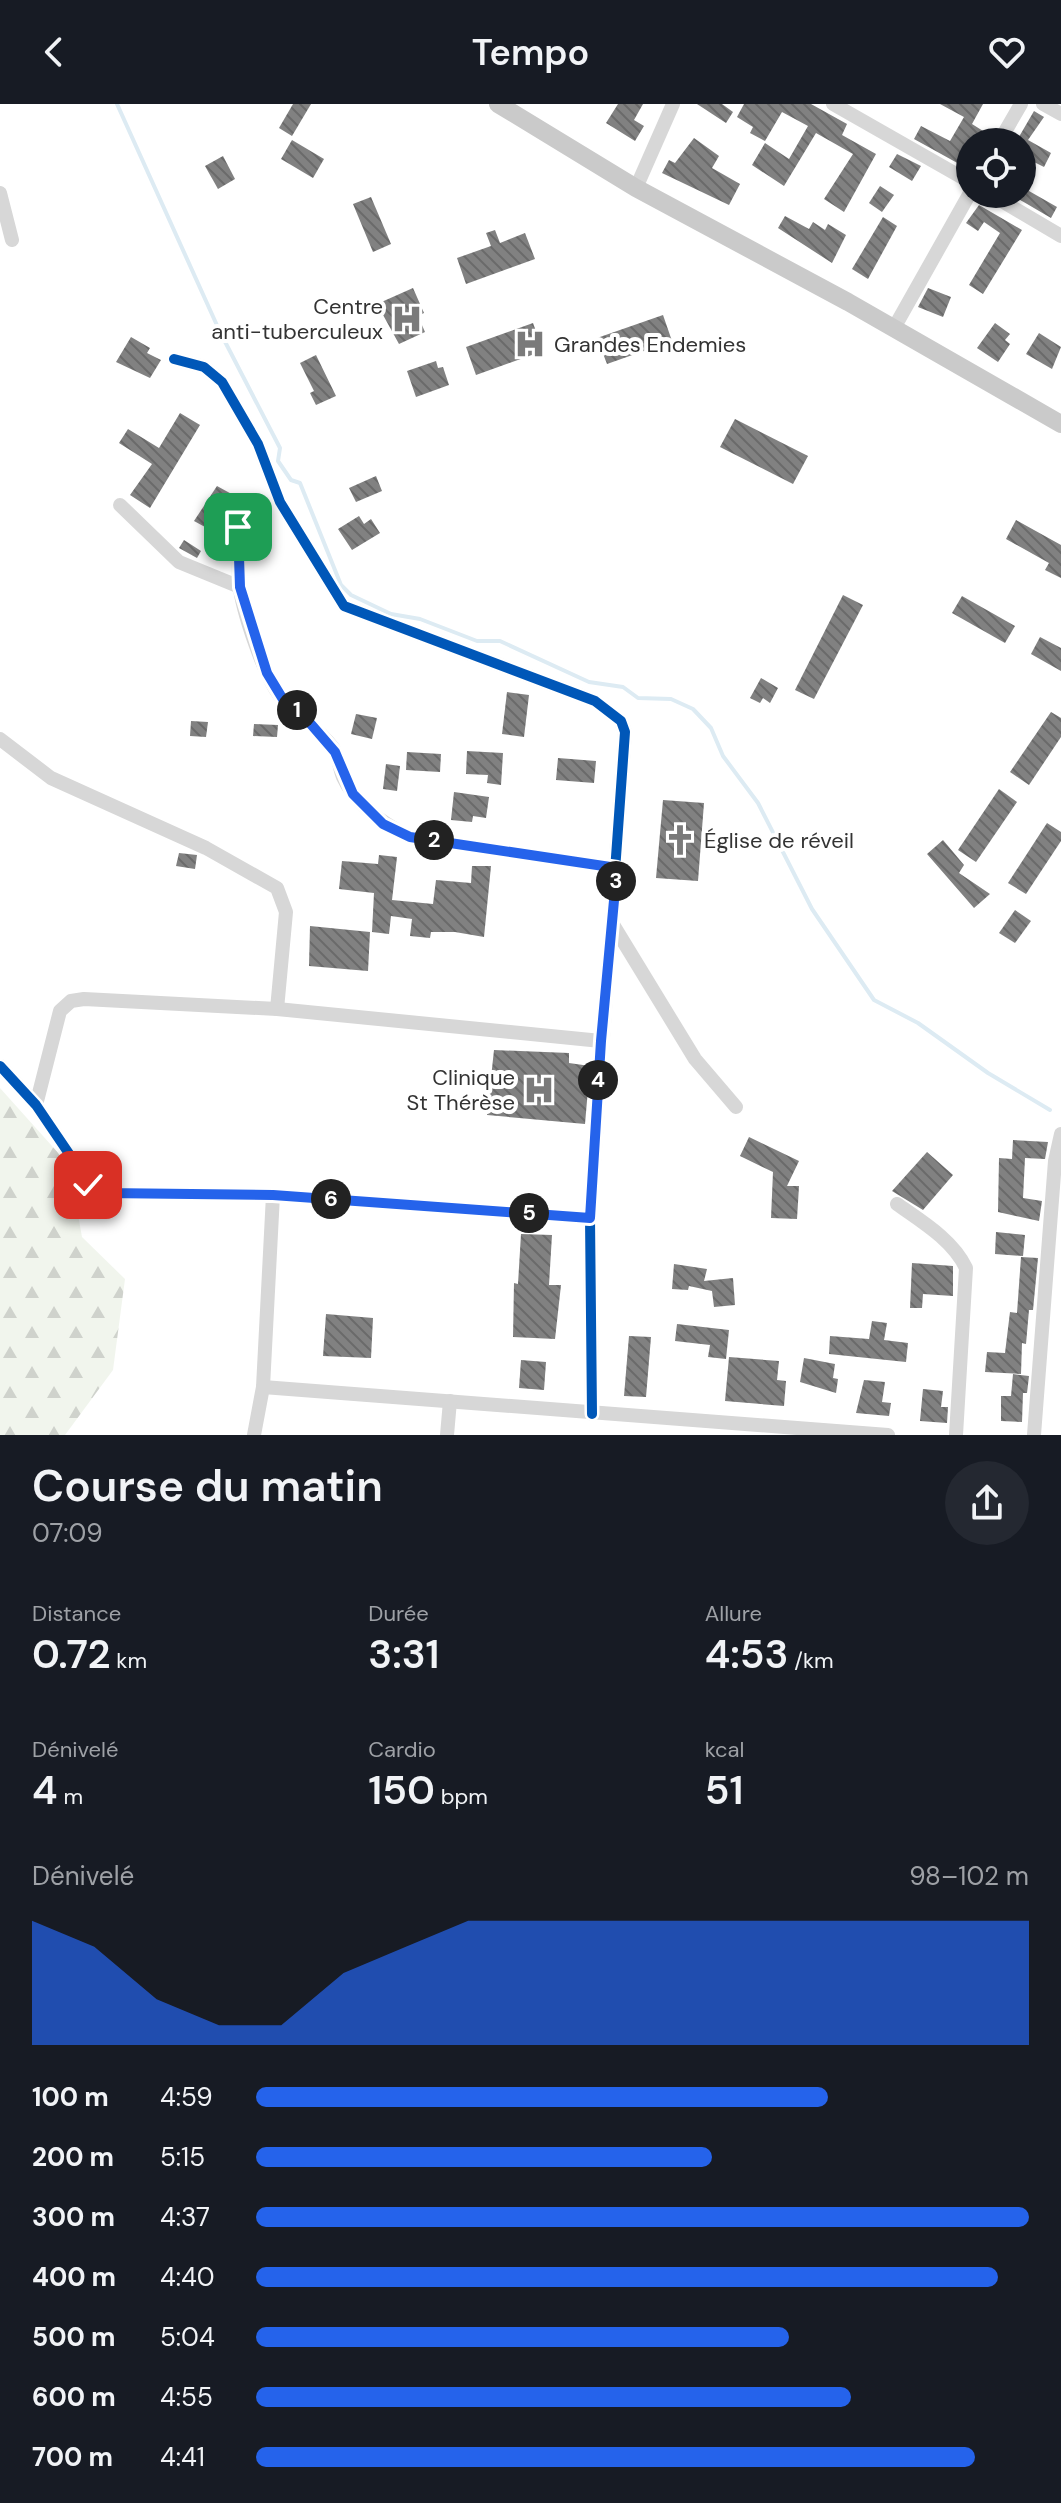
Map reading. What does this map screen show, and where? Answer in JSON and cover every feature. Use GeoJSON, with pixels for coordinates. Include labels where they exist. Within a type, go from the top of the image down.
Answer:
{"type":"FeatureCollection","features":[{"type":"Feature","properties":{"kind":"main road"},"geometry":{"type":"LineString","coordinates":[[498,104],[636,188],[894,328],[1061,424]]}},
{"type":"Feature","properties":{"kind":"street"},"geometry":{"type":"LineString","coordinates":[[636,188],[673,104]]}},
{"type":"Feature","properties":{"kind":"street"},"geometry":{"type":"LineString","coordinates":[[833,104],[956,174]]}},
{"type":"Feature","properties":{"kind":"street"},"geometry":{"type":"LineString","coordinates":[[1007,128],[1021,104]]}},
{"type":"Feature","properties":{"kind":"street"},"geometry":{"type":"LineString","coordinates":[[1043,104],[1061,114]]}},
{"type":"Feature","properties":{"kind":"street"},"geometry":{"type":"LineString","coordinates":[[0,193],[12,240]]}},
{"type":"Feature","properties":{"kind":"street"},"geometry":{"type":"LineString","coordinates":[[894,328],[962,208]]}},
{"type":"Feature","properties":{"kind":"street"},"geometry":{"type":"LineString","coordinates":[[1014,208],[1061,236]]}},
{"type":"Feature","properties":{"kind":"street"},"geometry":{"type":"LineString","coordinates":[[174,359],[204,367],[222,382],[258,444],[280,502],[344,606],[595,701],[621,721],[625,732],[617,868],[601,1041],[590,1218],[592,1414]]}},
{"type":"Feature","properties":{"kind":"street"},"geometry":{"type":"LineString","coordinates":[[120,505],[179,562],[240,587]]}},
{"type":"Feature","properties":{"kind":"street"},"geometry":{"type":"LineString","coordinates":[[238,527],[240,587],[267,673],[284,701],[326,739],[353,794],[383,824],[410,837],[617,868]]}},
{"type":"Feature","properties":{"kind":"street"},"geometry":{"type":"LineString","coordinates":[[0,739],[51,778],[206,848],[277,888],[286,912],[277,1009]]}},
{"type":"Feature","properties":{"kind":"street"},"geometry":{"type":"LineString","coordinates":[[612,923],[695,1059],[736,1107]]}},
{"type":"Feature","properties":{"kind":"street"},"geometry":{"type":"LineString","coordinates":[[36,1105],[60,1011],[71,1001],[277,1009],[601,1041]]}},
{"type":"Feature","properties":{"kind":"street"},"geometry":{"type":"LineString","coordinates":[[0,1066],[36,1105],[95,1192],[273,1195],[590,1218]]}},
{"type":"Feature","properties":{"kind":"street"},"geometry":{"type":"LineString","coordinates":[[1034,1435],[1055,1161],[1061,1134]]}},
{"type":"Feature","properties":{"kind":"street"},"geometry":{"type":"LineString","coordinates":[[254,1435],[263,1387],[273,1195]]}},
{"type":"Feature","properties":{"kind":"street"},"geometry":{"type":"LineString","coordinates":[[897,1204],[941,1238],[961,1257],[966,1268],[956,1435]]}},
{"type":"Feature","properties":{"kind":"street"},"geometry":{"type":"LineString","coordinates":[[263,1387],[888,1435]]}},
{"type":"Feature","properties":{"kind":"street"},"geometry":{"type":"LineString","coordinates":[[447,1435],[450,1401]]}},
{"type":"Feature","properties":{"kind":"green space"},"geometry":{"type":"Polygon","coordinates":[[[0,1088],[69,1165],[82,1237],[125,1279],[113,1370],[65,1435],[0,1435],[0,1088]]]}},
{"type":"Feature","properties":{"kind":"building"},"geometry":{"type":"Polygon","coordinates":[[[293,104],[311,104],[292,136],[279,128],[293,104]]]}},
{"type":"Feature","properties":{"kind":"building"},"geometry":{"type":"Polygon","coordinates":[[[618,104],[643,104],[634,120],[644,126],[635,141],[606,123],[618,104]]]}},
{"type":"Feature","properties":{"kind":"building"},"geometry":{"type":"Polygon","coordinates":[[[697,104],[722,104],[733,112],[726,123],[697,104]]]}},
{"type":"Feature","properties":{"kind":"building"},"geometry":{"type":"Polygon","coordinates":[[[744,104],[811,104],[847,124],[842,135],[876,154],[844,212],[824,199],[853,154],[816,133],[784,186],[752,165],[765,143],[789,159],[808,126],[782,112],[765,141],[750,133],[753,127],[737,117],[744,104]]]}},
{"type":"Feature","properties":{"kind":"building"},"geometry":{"type":"Polygon","coordinates":[[[940,104],[983,104],[972,124],[978,128],[958,128],[964,117],[940,104]]]}},
{"type":"Feature","properties":{"kind":"building"},"geometry":{"type":"Polygon","coordinates":[[[1034,111],[1044,117],[1036,128],[1024,128],[1034,111]]]}},
{"type":"Feature","properties":{"kind":"building"},"geometry":{"type":"Polygon","coordinates":[[[921,126],[950,141],[956,131],[956,162],[914,139],[921,126]]]}},
{"type":"Feature","properties":{"kind":"building"},"geometry":{"type":"Polygon","coordinates":[[[694,138],[719,156],[712,168],[740,184],[729,205],[662,173],[669,160],[675,163],[694,138]]]}},
{"type":"Feature","properties":{"kind":"building"},"geometry":{"type":"Polygon","coordinates":[[[292,140],[324,159],[313,178],[281,159],[292,140]]]}},
{"type":"Feature","properties":{"kind":"building"},"geometry":{"type":"Polygon","coordinates":[[[1036,145],[1051,153],[1044,167],[1036,163],[1036,145]]]}},
{"type":"Feature","properties":{"kind":"building"},"geometry":{"type":"Polygon","coordinates":[[[897,154],[921,166],[912,181],[889,167],[897,154]]]}},
{"type":"Feature","properties":{"kind":"building"},"geometry":{"type":"Polygon","coordinates":[[[223,156],[235,179],[218,189],[205,166],[223,156]]]}},
{"type":"Feature","properties":{"kind":"building"},"geometry":{"type":"Polygon","coordinates":[[[880,186],[894,195],[882,212],[869,203],[880,186]]]}},
{"type":"Feature","properties":{"kind":"building"},"geometry":{"type":"Polygon","coordinates":[[[1036,195],[1057,207],[1051,218],[1034,208],[1036,195]]]}},
{"type":"Feature","properties":{"kind":"building"},"geometry":{"type":"Polygon","coordinates":[[[371,197],[391,244],[373,252],[353,204],[371,197]]]}},
{"type":"Feature","properties":{"kind":"building"},"geometry":{"type":"Polygon","coordinates":[[[977,208],[984,208],[1022,230],[983,294],[969,285],[1000,233],[984,222],[978,231],[966,223],[977,208]]]}},
{"type":"Feature","properties":{"kind":"building"},"geometry":{"type":"Polygon","coordinates":[[[785,216],[809,229],[813,222],[825,230],[828,224],[846,235],[832,263],[778,228],[785,216]]]}},
{"type":"Feature","properties":{"kind":"building"},"geometry":{"type":"Polygon","coordinates":[[[883,217],[897,226],[868,279],[852,269],[883,217]]]}},
{"type":"Feature","properties":{"kind":"building"},"geometry":{"type":"Polygon","coordinates":[[[495,230],[500,243],[525,233],[535,259],[466,284],[457,258],[491,246],[486,233],[495,230]]]}},
{"type":"Feature","properties":{"kind":"building"},"geometry":{"type":"Polygon","coordinates":[[[413,288],[424,313],[418,316],[425,332],[399,344],[377,304],[413,288]]]}},
{"type":"Feature","properties":{"kind":"building"},"geometry":{"type":"Polygon","coordinates":[[[928,288],[951,297],[943,317],[918,307],[928,288]]]}},
{"type":"Feature","properties":{"kind":"building"},"geometry":{"type":"Polygon","coordinates":[[[663,315],[672,341],[607,364],[597,338],[663,315]]]}},
{"type":"Feature","properties":{"kind":"building"},"geometry":{"type":"Polygon","coordinates":[[[533,323],[543,351],[476,375],[466,347],[533,323]]]}},
{"type":"Feature","properties":{"kind":"building"},"geometry":{"type":"Polygon","coordinates":[[[995,323],[1010,334],[1005,340],[1010,344],[998,362],[977,348],[995,323]]]}},
{"type":"Feature","properties":{"kind":"building"},"geometry":{"type":"Polygon","coordinates":[[[1039,333],[1061,347],[1052,369],[1026,354],[1039,333]]]}},
{"type":"Feature","properties":{"kind":"building"},"geometry":{"type":"Polygon","coordinates":[[[131,337],[150,348],[147,353],[161,360],[150,378],[116,362],[131,337]]]}},
{"type":"Feature","properties":{"kind":"building"},"geometry":{"type":"Polygon","coordinates":[[[316,355],[336,396],[316,405],[310,393],[314,391],[300,363],[316,355]]]}},
{"type":"Feature","properties":{"kind":"building"},"geometry":{"type":"Polygon","coordinates":[[[436,361],[438,368],[443,367],[449,385],[416,397],[407,371],[436,361]]]}},
{"type":"Feature","properties":{"kind":"building"},"geometry":{"type":"Polygon","coordinates":[[[180,413],[200,425],[150,508],[130,495],[152,464],[119,443],[128,429],[159,448],[180,413]]]}},
{"type":"Feature","properties":{"kind":"building"},"geometry":{"type":"Polygon","coordinates":[[[735,419],[808,456],[793,484],[720,447],[735,419]]]}},
{"type":"Feature","properties":{"kind":"building"},"geometry":{"type":"Polygon","coordinates":[[[376,476],[382,491],[356,502],[349,488],[376,476]]]}},
{"type":"Feature","properties":{"kind":"building"},"geometry":{"type":"Polygon","coordinates":[[[217,486],[237,497],[216,533],[194,521],[217,486]]]}},
{"type":"Feature","properties":{"kind":"building"},"geometry":{"type":"Polygon","coordinates":[[[359,516],[364,524],[371,519],[380,533],[352,550],[338,529],[359,516]]]}},
{"type":"Feature","properties":{"kind":"building"},"geometry":{"type":"Polygon","coordinates":[[[1016,520],[1061,545],[1061,578],[1045,570],[1049,563],[1006,539],[1016,520]]]}},
{"type":"Feature","properties":{"kind":"building"},"geometry":{"type":"Polygon","coordinates":[[[184,540],[201,551],[197,558],[179,548],[184,540]]]}},
{"type":"Feature","properties":{"kind":"building"},"geometry":{"type":"Polygon","coordinates":[[[843,595],[863,605],[814,699],[795,690],[843,595]]]}},
{"type":"Feature","properties":{"kind":"building"},"geometry":{"type":"Polygon","coordinates":[[[962,596],[1015,626],[1005,643],[952,613],[962,596]]]}},
{"type":"Feature","properties":{"kind":"building"},"geometry":{"type":"Polygon","coordinates":[[[1040,637],[1061,648],[1061,671],[1031,654],[1040,637]]]}},
{"type":"Feature","properties":{"kind":"building"},"geometry":{"type":"Polygon","coordinates":[[[761,678],[778,688],[770,703],[763,698],[760,703],[750,698],[761,678]]]}},
{"type":"Feature","properties":{"kind":"building"},"geometry":{"type":"Polygon","coordinates":[[[507,692],[529,695],[524,737],[502,734],[507,692]]]}},
{"type":"Feature","properties":{"kind":"building"},"geometry":{"type":"Polygon","coordinates":[[[1051,712],[1061,718],[1061,737],[1029,785],[1010,772],[1051,712]]]}},
{"type":"Feature","properties":{"kind":"building"},"geometry":{"type":"Polygon","coordinates":[[[356,714],[377,718],[372,739],[351,734],[356,714]]]}},
{"type":"Feature","properties":{"kind":"building"},"geometry":{"type":"Polygon","coordinates":[[[191,721],[208,722],[206,737],[190,736],[191,721]]]}},
{"type":"Feature","properties":{"kind":"building"},"geometry":{"type":"Polygon","coordinates":[[[254,724],[278,725],[277,737],[253,736],[254,724]]]}},
{"type":"Feature","properties":{"kind":"building"},"geometry":{"type":"Polygon","coordinates":[[[467,751],[503,753],[501,785],[487,783],[488,775],[466,774],[467,751]]]}},
{"type":"Feature","properties":{"kind":"building"},"geometry":{"type":"Polygon","coordinates":[[[407,752],[441,754],[440,772],[406,770],[407,752]]]}},
{"type":"Feature","properties":{"kind":"building"},"geometry":{"type":"Polygon","coordinates":[[[558,758],[596,761],[594,783],[556,780],[558,758]]]}},
{"type":"Feature","properties":{"kind":"building"},"geometry":{"type":"Polygon","coordinates":[[[386,764],[400,766],[397,791],[383,789],[386,764]]]}},
{"type":"Feature","properties":{"kind":"building"},"geometry":{"type":"Polygon","coordinates":[[[999,789],[1017,802],[976,862],[958,850],[999,789]]]}},
{"type":"Feature","properties":{"kind":"building"},"geometry":{"type":"Polygon","coordinates":[[[454,792],[489,797],[486,818],[473,816],[472,822],[451,820],[454,792]]]}},
{"type":"Feature","properties":{"kind":"building","name":"Église de réveil"},"geometry":{"type":"Polygon","coordinates":[[[663,800],[704,803],[698,881],[656,878],[663,800]]]}},
{"type":"Feature","properties":{"kind":"building"},"geometry":{"type":"Polygon","coordinates":[[[1047,823],[1061,832],[1061,841],[1026,894],[1008,883],[1047,823]]]}},
{"type":"Feature","properties":{"kind":"building"},"geometry":{"type":"Polygon","coordinates":[[[943,840],[964,865],[959,873],[990,894],[974,908],[927,854],[943,840]]]}},
{"type":"Feature","properties":{"kind":"building"},"geometry":{"type":"Polygon","coordinates":[[[179,853],[197,855],[195,869],[176,866],[179,853]]]}},
{"type":"Feature","properties":{"kind":"building"},"geometry":{"type":"Polygon","coordinates":[[[379,855],[397,857],[392,900],[433,904],[436,880],[471,883],[472,866],[491,866],[484,937],[455,932],[431,932],[430,938],[410,936],[412,919],[391,916],[389,934],[372,932],[374,893],[339,889],[342,861],[378,864],[379,855]]]}},
{"type":"Feature","properties":{"kind":"building"},"geometry":{"type":"Polygon","coordinates":[[[1015,910],[1031,921],[1015,943],[999,933],[1015,910]]]}},
{"type":"Feature","properties":{"kind":"building"},"geometry":{"type":"Polygon","coordinates":[[[310,926],[370,932],[368,971],[309,966],[310,926]]]}},
{"type":"Feature","properties":{"kind":"building","name":"Clinique St Thérèse"},"geometry":{"type":"Polygon","coordinates":[[[494,1050],[569,1053],[569,1063],[590,1066],[585,1124],[487,1115],[494,1050]]]}},
{"type":"Feature","properties":{"kind":"building"},"geometry":{"type":"Polygon","coordinates":[[[749,1137],[799,1161],[787,1186],[799,1186],[797,1219],[771,1218],[773,1172],[740,1156],[749,1137]]]}},
{"type":"Feature","properties":{"kind":"building"},"geometry":{"type":"Polygon","coordinates":[[[1013,1140],[1048,1142],[1045,1159],[1025,1158],[1023,1198],[1042,1201],[1039,1221],[998,1212],[999,1158],[1012,1159],[1013,1140]]]}},
{"type":"Feature","properties":{"kind":"building"},"geometry":{"type":"Polygon","coordinates":[[[927,1152],[953,1175],[923,1210],[892,1191],[927,1152]]]}},
{"type":"Feature","properties":{"kind":"building"},"geometry":{"type":"Polygon","coordinates":[[[996,1232],[1025,1235],[1023,1256],[995,1254],[996,1232]]]}},
{"type":"Feature","properties":{"kind":"building"},"geometry":{"type":"Polygon","coordinates":[[[521,1234],[552,1235],[549,1285],[561,1285],[555,1339],[513,1337],[514,1283],[518,1284],[521,1234]]]}},
{"type":"Feature","properties":{"kind":"building"},"geometry":{"type":"Polygon","coordinates":[[[1021,1257],[1038,1258],[1033,1310],[1029,1310],[1026,1344],[1022,1343],[1021,1374],[985,1372],[987,1352],[1005,1353],[1010,1312],[1017,1313],[1021,1257]]]}},
{"type":"Feature","properties":{"kind":"building"},"geometry":{"type":"Polygon","coordinates":[[[912,1263],[953,1266],[953,1296],[923,1294],[922,1308],[910,1308],[912,1263]]]}},
{"type":"Feature","properties":{"kind":"building"},"geometry":{"type":"Polygon","coordinates":[[[674,1264],[707,1269],[704,1281],[733,1278],[735,1305],[714,1307],[712,1291],[689,1286],[688,1290],[672,1289],[674,1264]]]}},
{"type":"Feature","properties":{"kind":"building"},"geometry":{"type":"Polygon","coordinates":[[[326,1314],[373,1318],[371,1358],[323,1356],[326,1314]]]}},
{"type":"Feature","properties":{"kind":"building"},"geometry":{"type":"Polygon","coordinates":[[[872,1321],[887,1323],[884,1340],[908,1343],[906,1362],[829,1354],[830,1336],[869,1339],[872,1321]]]}},
{"type":"Feature","properties":{"kind":"building"},"geometry":{"type":"Polygon","coordinates":[[[677,1324],[729,1330],[726,1359],[708,1357],[710,1345],[675,1341],[677,1324]]]}},
{"type":"Feature","properties":{"kind":"building"},"geometry":{"type":"Polygon","coordinates":[[[629,1336],[651,1337],[646,1397],[624,1396],[629,1336]]]}},
{"type":"Feature","properties":{"kind":"building"},"geometry":{"type":"Polygon","coordinates":[[[729,1357],[779,1361],[777,1380],[786,1381],[784,1406],[725,1401],[729,1357]]]}},
{"type":"Feature","properties":{"kind":"building"},"geometry":{"type":"Polygon","coordinates":[[[804,1358],[835,1364],[833,1378],[838,1379],[836,1393],[800,1382],[804,1358]]]}},
{"type":"Feature","properties":{"kind":"building"},"geometry":{"type":"Polygon","coordinates":[[[521,1360],[546,1362],[544,1390],[519,1388],[521,1360]]]}},
{"type":"Feature","properties":{"kind":"building"},"geometry":{"type":"Polygon","coordinates":[[[1013,1374],[1029,1376],[1027,1393],[1023,1393],[1022,1422],[1001,1421],[1001,1396],[1011,1396],[1013,1374]]]}},
{"type":"Feature","properties":{"kind":"building"},"geometry":{"type":"Polygon","coordinates":[[[864,1380],[885,1382],[882,1402],[891,1403],[889,1416],[856,1413],[864,1380]]]}},
{"type":"Feature","properties":{"kind":"building"},"geometry":{"type":"Polygon","coordinates":[[[923,1389],[943,1391],[941,1407],[948,1407],[947,1423],[920,1421],[923,1389]]]}},
{"type":"Feature","properties":{"kind":"waterway"},"geometry":{"type":"LineString","coordinates":[[117,104],[220,332],[280,448],[278,461],[291,480],[300,483],[341,585],[351,595],[391,614],[420,619],[477,641],[500,641],[589,682],[623,687],[638,698],[671,699],[693,709],[711,728],[723,756],[758,803],[812,909],[874,1000],[918,1023],[988,1073],[1050,1110]]}},
{"type":"Feature","properties":{"kind":"cycle path"},"geometry":{"type":"LineString","coordinates":[[174,359],[204,367],[222,382],[258,444],[280,502],[344,606],[595,701],[621,721],[625,732],[590,1218],[592,1414]]}},
{"type":"Feature","properties":{"kind":"cycle path"},"geometry":{"type":"LineString","coordinates":[[0,1066],[36,1105],[95,1192],[273,1195],[590,1218]]}},
{"type":"Feature","properties":{"kind":"place","name":"Centre anti-tuberculeux"},"geometry":{"type":"Point","coordinates":[407,319]}},
{"type":"Feature","properties":{"kind":"place","name":"Grandes Endemies"},"geometry":{"type":"Point","coordinates":[530,344]}},
{"type":"Feature","properties":{"kind":"place","name":"Église de réveil"},"geometry":{"type":"Point","coordinates":[680,840]}},
{"type":"Feature","properties":{"kind":"place","name":"Clinique St Thérèse"},"geometry":{"type":"Point","coordinates":[539,1090]}},
{"type":"Feature","properties":{"kind":"route"},"geometry":{"type":"LineString","coordinates":[[88,1185],[95,1192],[104,1193],[273,1195],[590,1218],[601,1041],[617,868],[410,837],[383,824],[353,794],[326,739],[284,701],[267,673],[240,587],[238,527]]}}]}
